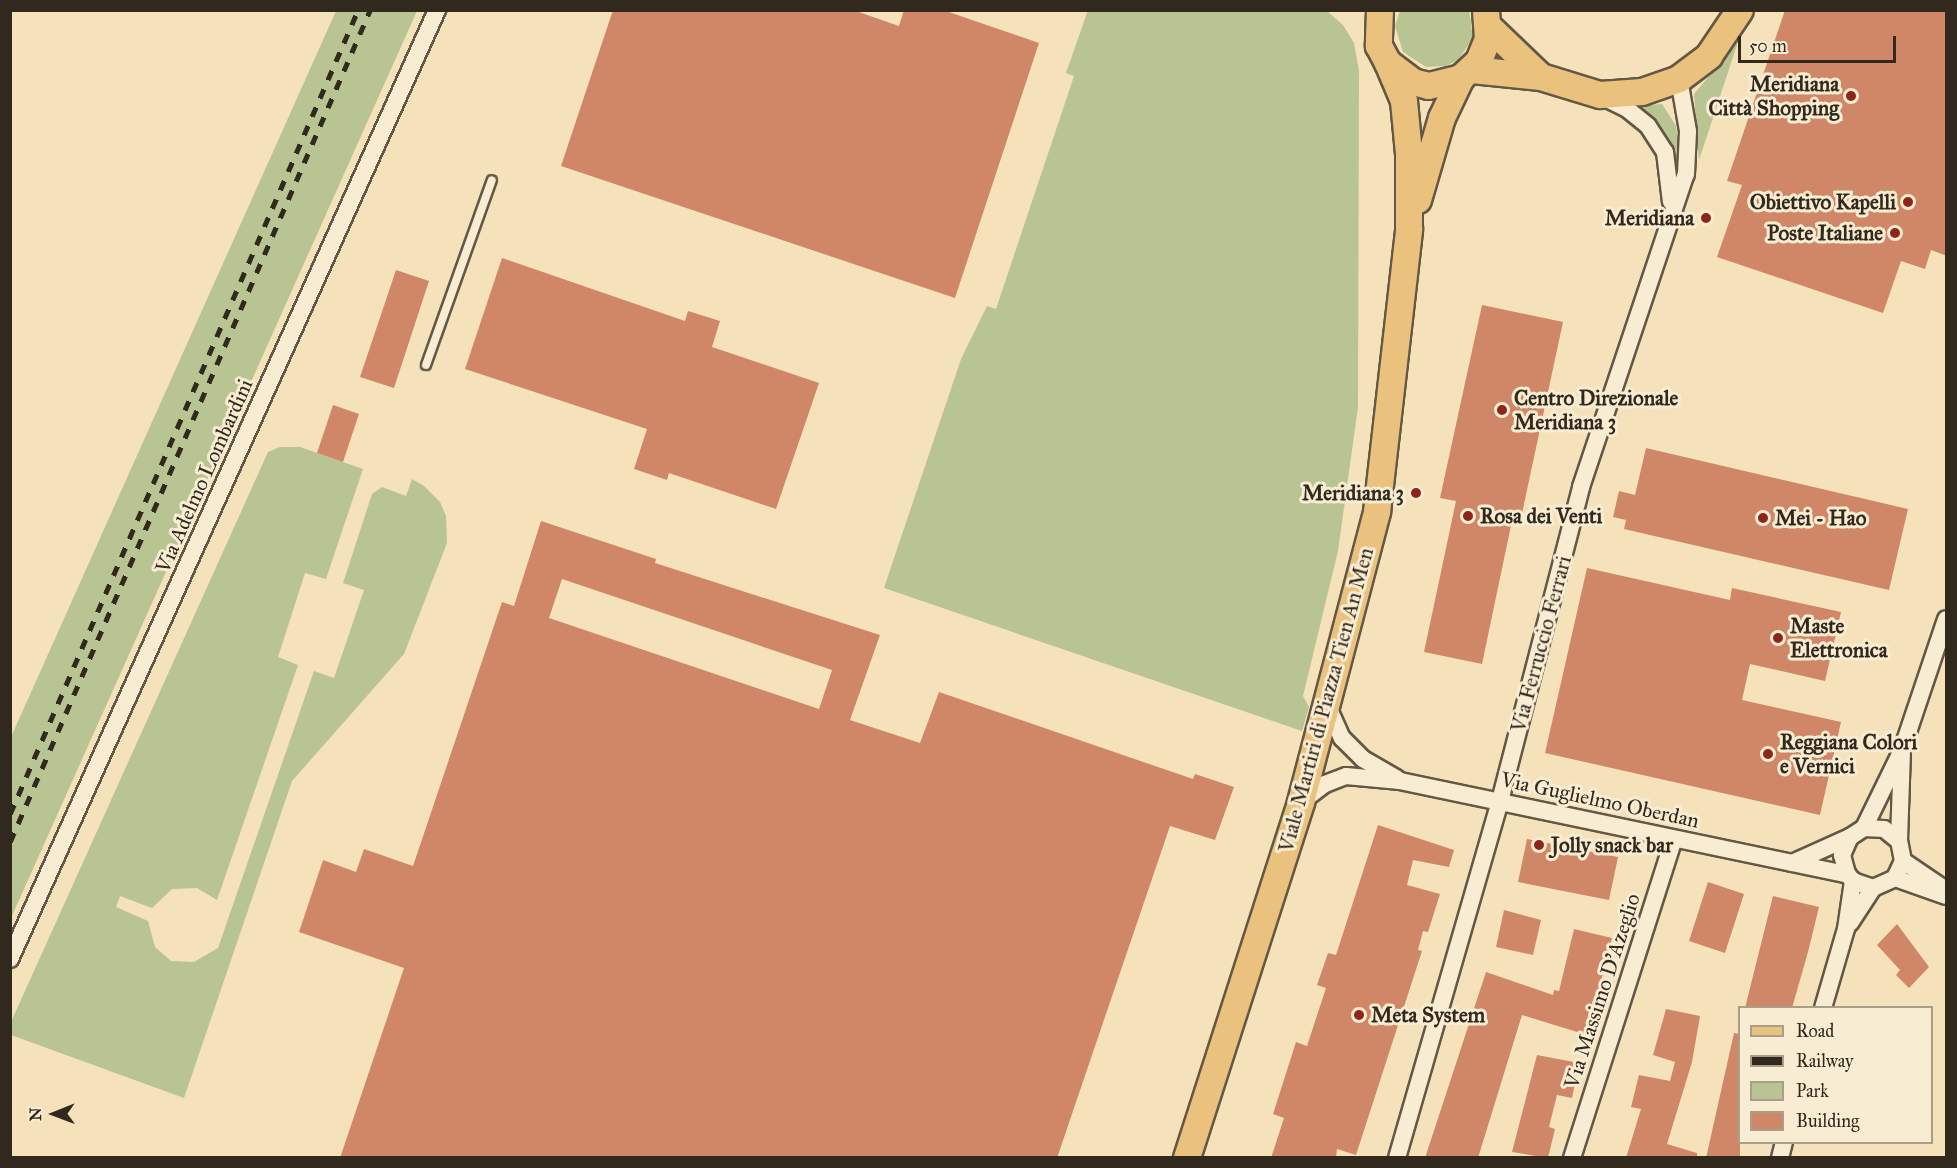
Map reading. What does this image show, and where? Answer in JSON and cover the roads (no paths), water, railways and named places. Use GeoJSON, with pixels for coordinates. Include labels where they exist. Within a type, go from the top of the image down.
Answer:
{"type":"FeatureCollection","features":[{"type":"Feature","properties":{"kind":"main road"},"geometry":{"type":"LineString","coordinates":[[1388,63],[1413,82],[1445,84],[1466,74],[1541,77],[1600,95],[1642,92],[1679,80],[1709,57],[1740,10]]}},
{"type":"Feature","properties":{"kind":"main road","name":"Viale Martiri di Piazza Tien An Men"},"geometry":{"type":"LineString","coordinates":[[1187,1158],[1301,802],[1328,707],[1377,512],[1409,230],[1409,154],[1404,101],[1379,46],[1375,16]]}},
{"type":"Feature","properties":{"kind":"main road"},"geometry":{"type":"LineString","coordinates":[[1487,19],[1541,77]]}},
{"type":"Feature","properties":{"kind":"main road","name":"Viale Martiri di Piazza Tien An Men"},"geometry":{"type":"LineString","coordinates":[[1409,230],[1442,118],[1466,74],[1485,50],[1487,19]]}},
{"type":"Feature","properties":{"kind":"street","name":"Via Adelmo Lombardini"},"geometry":{"type":"LineString","coordinates":[[10,959],[437,10]]}},
{"type":"Feature","properties":{"kind":"street","name":"Via Ferruccio Ferrari"},"geometry":{"type":"LineString","coordinates":[[1397,1158],[1500,801],[1581,487],[1686,174],[1688,131],[1679,80]]}},
{"type":"Feature","properties":{"kind":"street","name":"Via Ferruccio Ferrari"},"geometry":{"type":"LineString","coordinates":[[1600,95],[1626,108],[1648,126],[1665,152],[1671,214]]}},
{"type":"Feature","properties":{"kind":"street"},"geometry":{"type":"LineString","coordinates":[[1824,1006],[1846,929],[1850,877],[1842,855],[1902,750],[1947,619]]}},
{"type":"Feature","properties":{"kind":"street","name":"Via Guglielmo Oberdan"},"geometry":{"type":"LineString","coordinates":[[1328,707],[1342,738],[1356,752],[1400,781]]}},
{"type":"Feature","properties":{"kind":"street"},"geometry":{"type":"LineString","coordinates":[[1846,929],[1873,888],[1895,878],[1903,861],[1899,841],[1902,750]]}},
{"type":"Feature","properties":{"kind":"street","name":"Via Guglielmo Oberdan"},"geometry":{"type":"LineString","coordinates":[[1301,802],[1325,784],[1346,776],[1400,781],[1791,863],[1850,877],[1873,888]]}},
{"type":"Feature","properties":{"kind":"street"},"geometry":{"type":"LineString","coordinates":[[1791,863],[1857,832],[1884,829],[1899,841]]}},
{"type":"Feature","properties":{"kind":"street","name":"Via Massimo D'Azeglio"},"geometry":{"type":"LineString","coordinates":[[1572,1158],[1674,839]]}},
{"type":"Feature","properties":{"kind":"street"},"geometry":{"type":"LineString","coordinates":[[1903,861],[1947,891]]}},
{"type":"Feature","properties":{"kind":"street"},"geometry":{"type":"LineString","coordinates":[[1895,878],[1947,896]]}},
{"type":"Feature","properties":{"kind":"lane"},"geometry":{"type":"LineString","coordinates":[[426,365],[492,180]]}},
{"type":"Feature","properties":{"kind":"railway"},"geometry":{"type":"LineString","coordinates":[[10,814],[358,10]]}},
{"type":"Feature","properties":{"kind":"railway"},"geometry":{"type":"LineString","coordinates":[[10,842],[370,10]]}},
{"type":"Feature","properties":{"kind":"place","name":"Meridiana Città Shopping"},"geometry":{"type":"Point","coordinates":[1851,96]}},
{"type":"Feature","properties":{"kind":"place","name":"Obiettivo Kapelli"},"geometry":{"type":"Point","coordinates":[1908,202]}},
{"type":"Feature","properties":{"kind":"place","name":"Meridiana"},"geometry":{"type":"Point","coordinates":[1706,218]}},
{"type":"Feature","properties":{"kind":"place","name":"Poste Italiane"},"geometry":{"type":"Point","coordinates":[1895,233]}},
{"type":"Feature","properties":{"kind":"place","name":"Centro Direzionale Meridiana 3"},"geometry":{"type":"Point","coordinates":[1502,410]}},
{"type":"Feature","properties":{"kind":"place","name":"Meridiana 3"},"geometry":{"type":"Point","coordinates":[1416,493]}},
{"type":"Feature","properties":{"kind":"place","name":"Rosa dei Venti"},"geometry":{"type":"Point","coordinates":[1468,516]}},
{"type":"Feature","properties":{"kind":"place","name":"Mei - Hao"},"geometry":{"type":"Point","coordinates":[1763,518]}},
{"type":"Feature","properties":{"kind":"place","name":"Maste Elettronica"},"geometry":{"type":"Point","coordinates":[1778,638]}},
{"type":"Feature","properties":{"kind":"place","name":"Reggiana Colori e Vernici"},"geometry":{"type":"Point","coordinates":[1768,754]}},
{"type":"Feature","properties":{"kind":"place","name":"Jolly snack bar"},"geometry":{"type":"Point","coordinates":[1539,845]}},
{"type":"Feature","properties":{"kind":"place","name":"Meta System"},"geometry":{"type":"Point","coordinates":[1359,1015]}}]}
